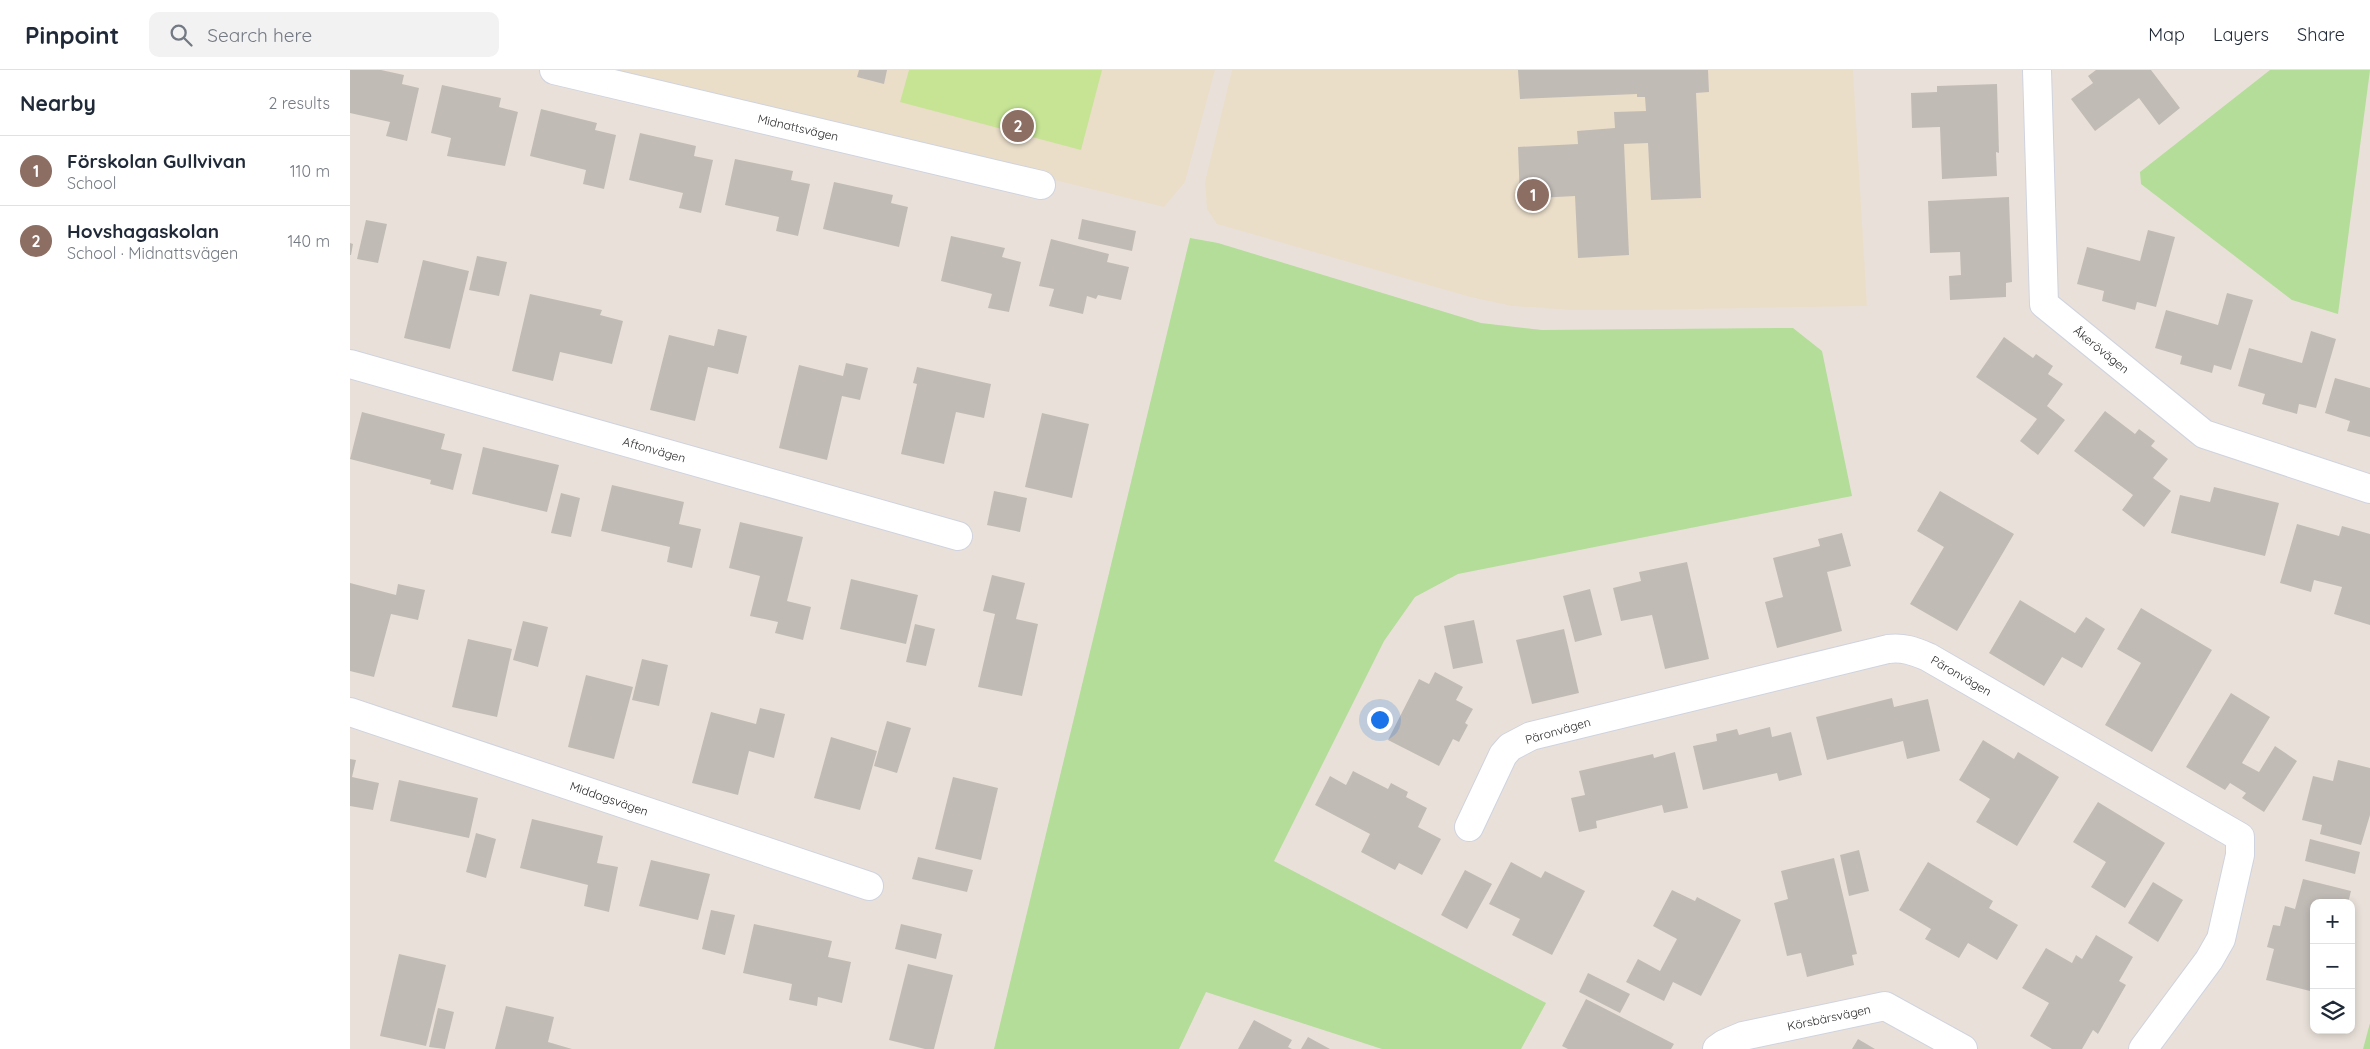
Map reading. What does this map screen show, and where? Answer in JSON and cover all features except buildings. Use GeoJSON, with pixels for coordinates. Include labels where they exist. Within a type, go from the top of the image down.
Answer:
{"type":"FeatureCollection","features":[{"type":"Feature","properties":{"kind":"street","name":"Midnattsvägen"},"geometry":{"type":"LineString","coordinates":[[554,70],[1041,185]]}},
{"type":"Feature","properties":{"kind":"street","name":"Åkerövägen"},"geometry":{"type":"LineString","coordinates":[[2037,70],[2044,304],[2204,434],[2370,488]]}},
{"type":"Feature","properties":{"kind":"street","name":"Aftonvägen"},"geometry":{"type":"LineString","coordinates":[[350,364],[958,536]]}},
{"type":"Feature","properties":{"kind":"street","name":"Päronvägen"},"geometry":{"type":"LineString","coordinates":[[1469,827],[1503,755],[1510,748],[1531,736],[1888,649],[1912,650],[1937,661],[2240,837],[2240,854],[2221,939],[2210,960],[2142,1049]]}},
{"type":"Feature","properties":{"kind":"street","name":"Middagsvägen"},"geometry":{"type":"LineString","coordinates":[[350,712],[868,886]]}},
{"type":"Feature","properties":{"kind":"street","name":"Körsbärsvägen"},"geometry":{"type":"LineString","coordinates":[[1717,1049],[1743,1036],[1885,1006],[1963,1049]]}},
{"type":"Feature","properties":{"kind":"shaded area"},"geometry":{"type":"Polygon","coordinates":[[[608,70],[1215,70],[1185,182],[1164,207],[608,70]]]}},
{"type":"Feature","properties":{"kind":"shaded area"},"geometry":{"type":"Polygon","coordinates":[[[1232,70],[1853,70],[1867,306],[1572,310],[1512,306],[1470,297],[1217,224],[1207,209],[1205,182],[1232,70]]]}},
{"type":"Feature","properties":{"kind":"green space"},"geometry":{"type":"Polygon","coordinates":[[[909,70],[1102,70],[1081,150],[900,102],[909,70]]]}},
{"type":"Feature","properties":{"kind":"green space"},"geometry":{"type":"Polygon","coordinates":[[[2270,70],[2370,70],[2338,314],[2292,300],[2141,184],[2140,172],[2270,70]]]}},
{"type":"Feature","properties":{"kind":"green space"},"geometry":{"type":"Polygon","coordinates":[[[1190,238],[1218,243],[1481,323],[1542,330],[1793,328],[1822,351],[1852,496],[1458,574],[1415,597],[1384,641],[1274,861],[1546,1003],[1521,1049],[1382,1049],[1206,992],[1179,1049],[994,1049],[1190,238]]]}},
{"type":"Feature","properties":{"kind":"green space"},"geometry":{"type":"Polygon","coordinates":[[[2370,1023],[2370,1049],[2363,1049],[2370,1023]]]}},
{"type":"Feature","properties":{"kind":"place","name":"Hovshagaskolan"},"geometry":{"type":"Point","coordinates":[1018,126]}},
{"type":"Feature","properties":{"kind":"place","name":"Förskolan Gullvivan"},"geometry":{"type":"Point","coordinates":[1533,195]}}]}
